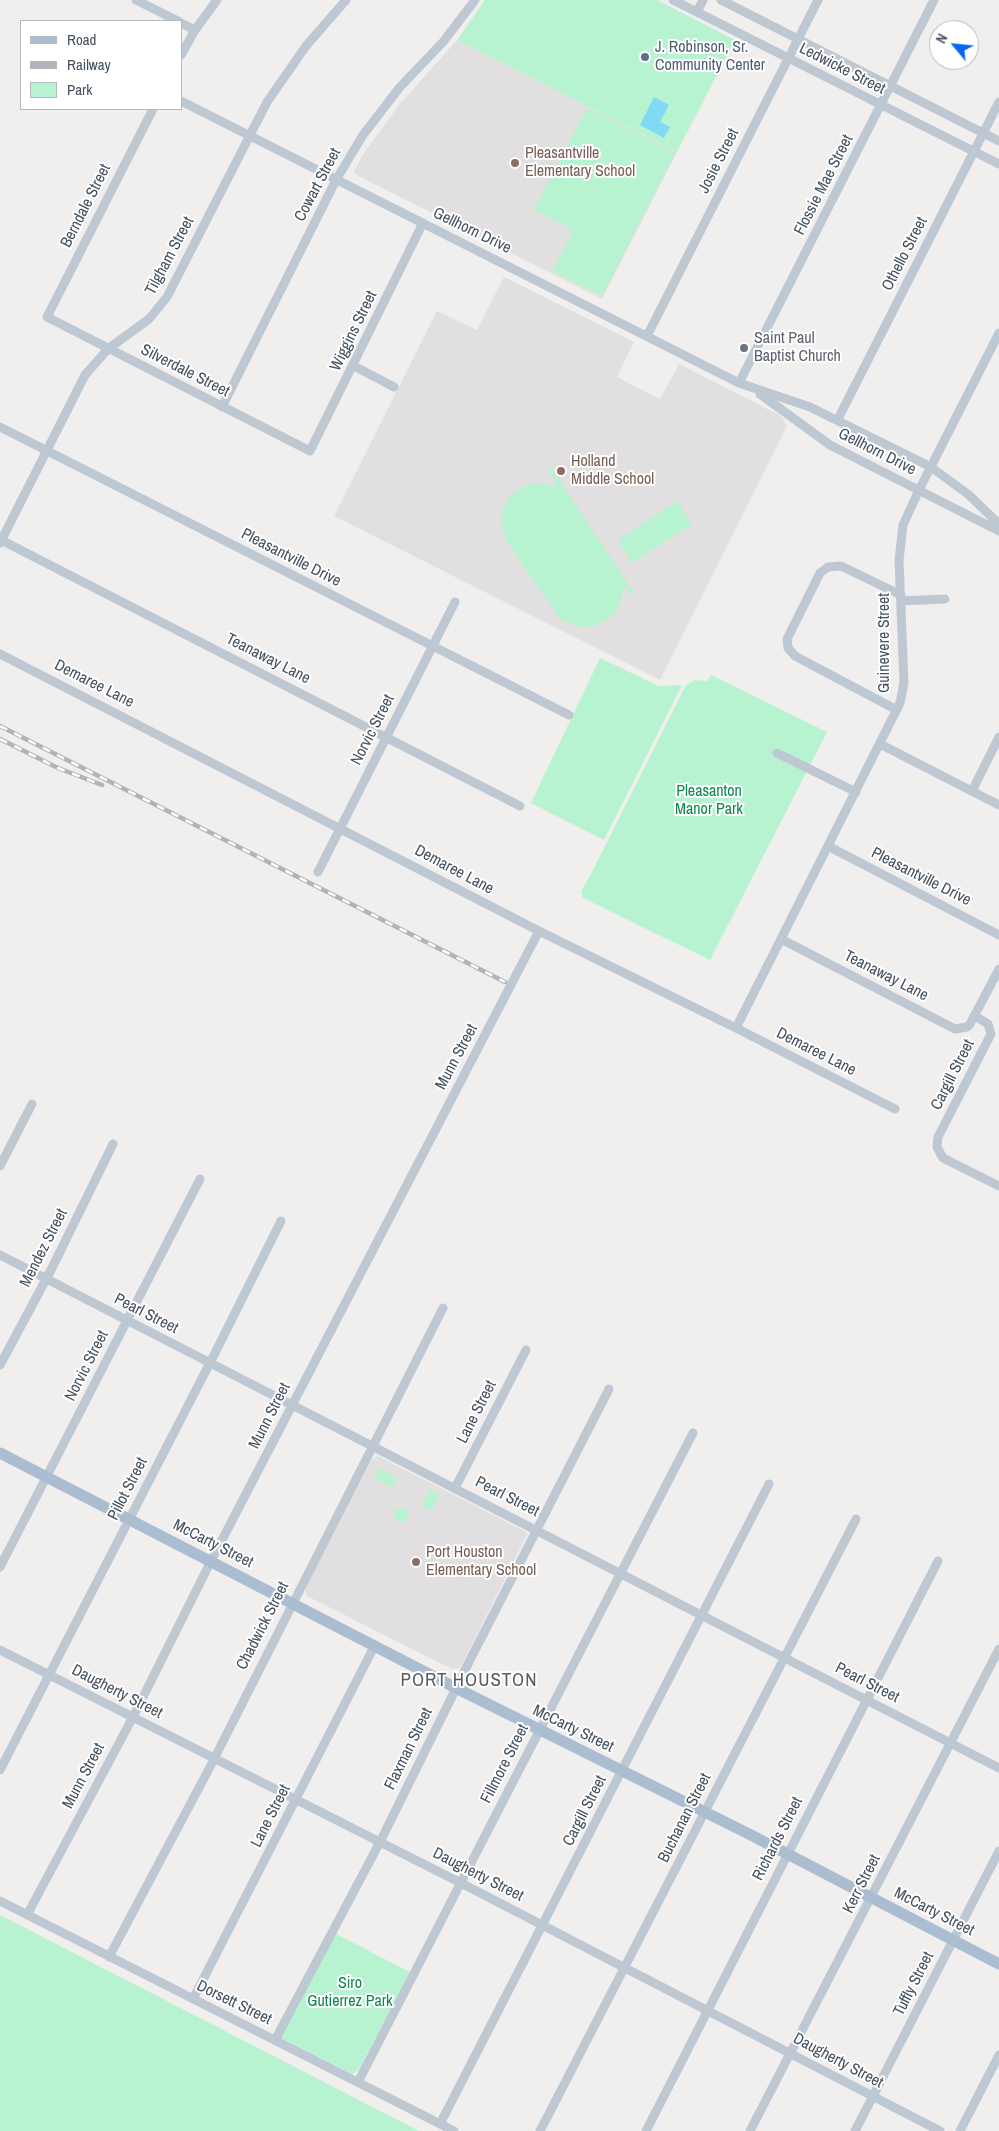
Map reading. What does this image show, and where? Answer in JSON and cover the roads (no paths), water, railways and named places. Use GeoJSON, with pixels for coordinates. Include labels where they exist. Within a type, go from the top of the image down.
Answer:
{"type":"FeatureCollection","features":[{"type":"Feature","properties":{"kind":"main road","name":"McCarty Street"},"geometry":{"type":"LineString","coordinates":[[0,1453],[48,1476],[456,1688],[705,1812],[999,1964]]}},
{"type":"Feature","properties":{"kind":"street"},"geometry":{"type":"LineString","coordinates":[[136,0],[176,20]]}},
{"type":"Feature","properties":{"kind":"street"},"geometry":{"type":"LineString","coordinates":[[182,53],[195,30],[217,0]]}},
{"type":"Feature","properties":{"kind":"street","name":"Tilgham Street"},"geometry":{"type":"LineString","coordinates":[[1,542],[85,375],[108,349],[138,329],[167,298],[249,136],[285,74],[306,46],[346,0]]}},
{"type":"Feature","properties":{"kind":"street","name":"Cowart Street"},"geometry":{"type":"LineString","coordinates":[[222,407],[336,180],[363,135],[400,86],[443,42],[475,0]]}},
{"type":"Feature","properties":{"kind":"street","name":"Ledwicke Street"},"geometry":{"type":"LineString","coordinates":[[673,0],[999,164]]}},
{"type":"Feature","properties":{"kind":"street"},"geometry":{"type":"LineString","coordinates":[[697,12],[703,0]]}},
{"type":"Feature","properties":{"kind":"street","name":"Ledwicke Street"},"geometry":{"type":"LineString","coordinates":[[721,0],[999,141]]}},
{"type":"Feature","properties":{"kind":"street","name":"Josie Street"},"geometry":{"type":"LineString","coordinates":[[647,336],[818,0]]}},
{"type":"Feature","properties":{"kind":"street","name":"Flossie Mae Street"},"geometry":{"type":"LineString","coordinates":[[739,383],[934,0]]}},
{"type":"Feature","properties":{"kind":"street"},"geometry":{"type":"LineString","coordinates":[[182,23],[195,30]]}},
{"type":"Feature","properties":{"kind":"street","name":"Gellhorn Drive"},"geometry":{"type":"LineString","coordinates":[[182,102],[739,383],[838,419],[931,467],[968,495],[999,524]]}},
{"type":"Feature","properties":{"kind":"street","name":"Othello Street"},"geometry":{"type":"LineString","coordinates":[[838,419],[999,102]]}},
{"type":"Feature","properties":{"kind":"street","name":"Berndale Street"},"geometry":{"type":"LineString","coordinates":[[47,317],[152,110]]}},
{"type":"Feature","properties":{"kind":"street","name":"Wiggins Street"},"geometry":{"type":"LineString","coordinates":[[310,451],[354,366],[423,224]]}},
{"type":"Feature","properties":{"kind":"street","name":"Silverdale Street"},"geometry":{"type":"LineString","coordinates":[[47,317],[310,451]]}},
{"type":"Feature","properties":{"kind":"street","name":"Guinevere Street"},"geometry":{"type":"LineString","coordinates":[[736,1028],[897,710],[904,683],[900,537],[907,512],[999,333]]}},
{"type":"Feature","properties":{"kind":"street"},"geometry":{"type":"LineString","coordinates":[[354,366],[394,387]]}},
{"type":"Feature","properties":{"kind":"street","name":"Gellhorn Drive"},"geometry":{"type":"LineString","coordinates":[[750,386],[830,445],[999,530]]}},
{"type":"Feature","properties":{"kind":"street","name":"Pleasantville Drive"},"geometry":{"type":"LineString","coordinates":[[0,427],[568,715]]}},
{"type":"Feature","properties":{"kind":"street","name":"Teanaway Lane"},"geometry":{"type":"LineString","coordinates":[[1,542],[386,736],[520,806]]}},
{"type":"Feature","properties":{"kind":"street"},"geometry":{"type":"LineString","coordinates":[[897,710],[795,656],[787,643],[788,635],[820,573],[831,566],[841,566],[901,598],[945,599]]}},
{"type":"Feature","properties":{"kind":"street","name":"Norvic Street"},"geometry":{"type":"LineString","coordinates":[[318,872],[456,602]]}},
{"type":"Feature","properties":{"kind":"street","name":"Demaree Lane"},"geometry":{"type":"LineString","coordinates":[[0,654],[340,827],[539,931],[895,1109]]}},
{"type":"Feature","properties":{"kind":"street"},"geometry":{"type":"LineString","coordinates":[[972,791],[999,737]]}},
{"type":"Feature","properties":{"kind":"street"},"geometry":{"type":"LineString","coordinates":[[880,744],[999,806]]}},
{"type":"Feature","properties":{"kind":"street"},"geometry":{"type":"LineString","coordinates":[[777,753],[856,792]]}},
{"type":"Feature","properties":{"kind":"street","name":"Pleasantville Drive"},"geometry":{"type":"LineString","coordinates":[[828,846],[999,935]]}},
{"type":"Feature","properties":{"kind":"street","name":"Munn Street"},"geometry":{"type":"LineString","coordinates":[[27,1915],[133,1717],[211,1561],[539,931]]}},
{"type":"Feature","properties":{"kind":"street","name":"Teanaway Lane"},"geometry":{"type":"LineString","coordinates":[[781,939],[955,1029],[967,1027],[975,1016]]}},
{"type":"Feature","properties":{"kind":"street","name":"Cargill Street"},"geometry":{"type":"LineString","coordinates":[[999,969],[975,1016],[988,1024],[991,1034],[938,1137],[937,1147],[943,1158],[999,1186]]}},
{"type":"Feature","properties":{"kind":"street"},"geometry":{"type":"LineString","coordinates":[[0,1166],[32,1104]]}},
{"type":"Feature","properties":{"kind":"street","name":"Mendez Street"},"geometry":{"type":"LineString","coordinates":[[0,1365],[46,1279],[113,1144]]}},
{"type":"Feature","properties":{"kind":"street","name":"Norvic Street"},"geometry":{"type":"LineString","coordinates":[[0,1568],[200,1179]]}},
{"type":"Feature","properties":{"kind":"street","name":"Pillot Street"},"geometry":{"type":"LineString","coordinates":[[0,1770],[210,1364],[281,1221]]}},
{"type":"Feature","properties":{"kind":"street","name":"Pearl Street"},"geometry":{"type":"LineString","coordinates":[[0,1255],[999,1768]]}},
{"type":"Feature","properties":{"kind":"street","name":"Chadwick Street"},"geometry":{"type":"LineString","coordinates":[[109,1957],[214,1759],[291,1602],[442,1308]]}},
{"type":"Feature","properties":{"kind":"street","name":"Lane Street"},"geometry":{"type":"LineString","coordinates":[[455,1488],[526,1350]]}},
{"type":"Feature","properties":{"kind":"street","name":"Flaxman Street"},"geometry":{"type":"LineString","coordinates":[[274,2040],[380,1842],[456,1688],[609,1389]]}},
{"type":"Feature","properties":{"kind":"street","name":"Fillmore Street"},"geometry":{"type":"LineString","coordinates":[[358,2082],[693,1433]]}},
{"type":"Feature","properties":{"kind":"street","name":"Cargill Street"},"geometry":{"type":"LineString","coordinates":[[440,2124],[770,1484]]}},
{"type":"Feature","properties":{"kind":"street","name":"Buchanan Street"},"geometry":{"type":"LineString","coordinates":[[540,2131],[856,1519]]}},
{"type":"Feature","properties":{"kind":"street","name":"Richards Street"},"geometry":{"type":"LineString","coordinates":[[646,2131],[938,1561]]}},
{"type":"Feature","properties":{"kind":"street","name":"Lane Street"},"geometry":{"type":"LineString","coordinates":[[193,1999],[374,1645]]}},
{"type":"Feature","properties":{"kind":"street","name":"Kerr Street"},"geometry":{"type":"LineString","coordinates":[[750,2131],[999,1649]]}},
{"type":"Feature","properties":{"kind":"street","name":"Daugherty Street"},"geometry":{"type":"LineString","coordinates":[[0,1650],[461,1883],[791,2052],[940,2131]]}},
{"type":"Feature","properties":{"kind":"street","name":"Tuffly Street"},"geometry":{"type":"LineString","coordinates":[[855,2131],[999,1851]]}},
{"type":"Feature","properties":{"kind":"street","name":"Dorsett Street"},"geometry":{"type":"LineString","coordinates":[[0,1901],[454,2131]]}},
{"type":"Feature","properties":{"kind":"street"},"geometry":{"type":"LineString","coordinates":[[960,2131],[999,2054]]}},
{"type":"Feature","properties":{"kind":"water"},"geometry":{"type":"Polygon","coordinates":[[[654,97],[669,105],[660,122],[670,127],[664,138],[640,125],[654,97]]]}},
{"type":"Feature","properties":{"kind":"railway"},"geometry":{"type":"LineString","coordinates":[[0,726],[505,982]]}},
{"type":"Feature","properties":{"kind":"railway"},"geometry":{"type":"LineString","coordinates":[[0,739],[58,768],[102,785]]}},
{"type":"Feature","properties":{"kind":"place","name":"J. Robinson, Sr. Community Center"},"geometry":{"type":"Point","coordinates":[645,57]}},
{"type":"Feature","properties":{"kind":"place","name":"Pleasantville Elementary School"},"geometry":{"type":"Point","coordinates":[515,163]}},
{"type":"Feature","properties":{"kind":"place","name":"Saint Paul Baptist Church"},"geometry":{"type":"Point","coordinates":[744,348]}},
{"type":"Feature","properties":{"kind":"place","name":"Holland Middle School"},"geometry":{"type":"Point","coordinates":[561,471]}},
{"type":"Feature","properties":{"kind":"place","name":"Port Houston Elementary School"},"geometry":{"type":"Point","coordinates":[416,1562]}},
{"type":"Feature","properties":{"kind":"district","name":"PORT HOUSTON"},"geometry":{"type":"Point","coordinates":[469,1681]}},
{"type":"Feature","properties":{"kind":"park label","name":"Pleasanton Manor Park"},"geometry":{"type":"Point","coordinates":[709,801]}},
{"type":"Feature","properties":{"kind":"park label","name":"Siro Gutierrez Park"},"geometry":{"type":"Point","coordinates":[350,1993]}}]}
